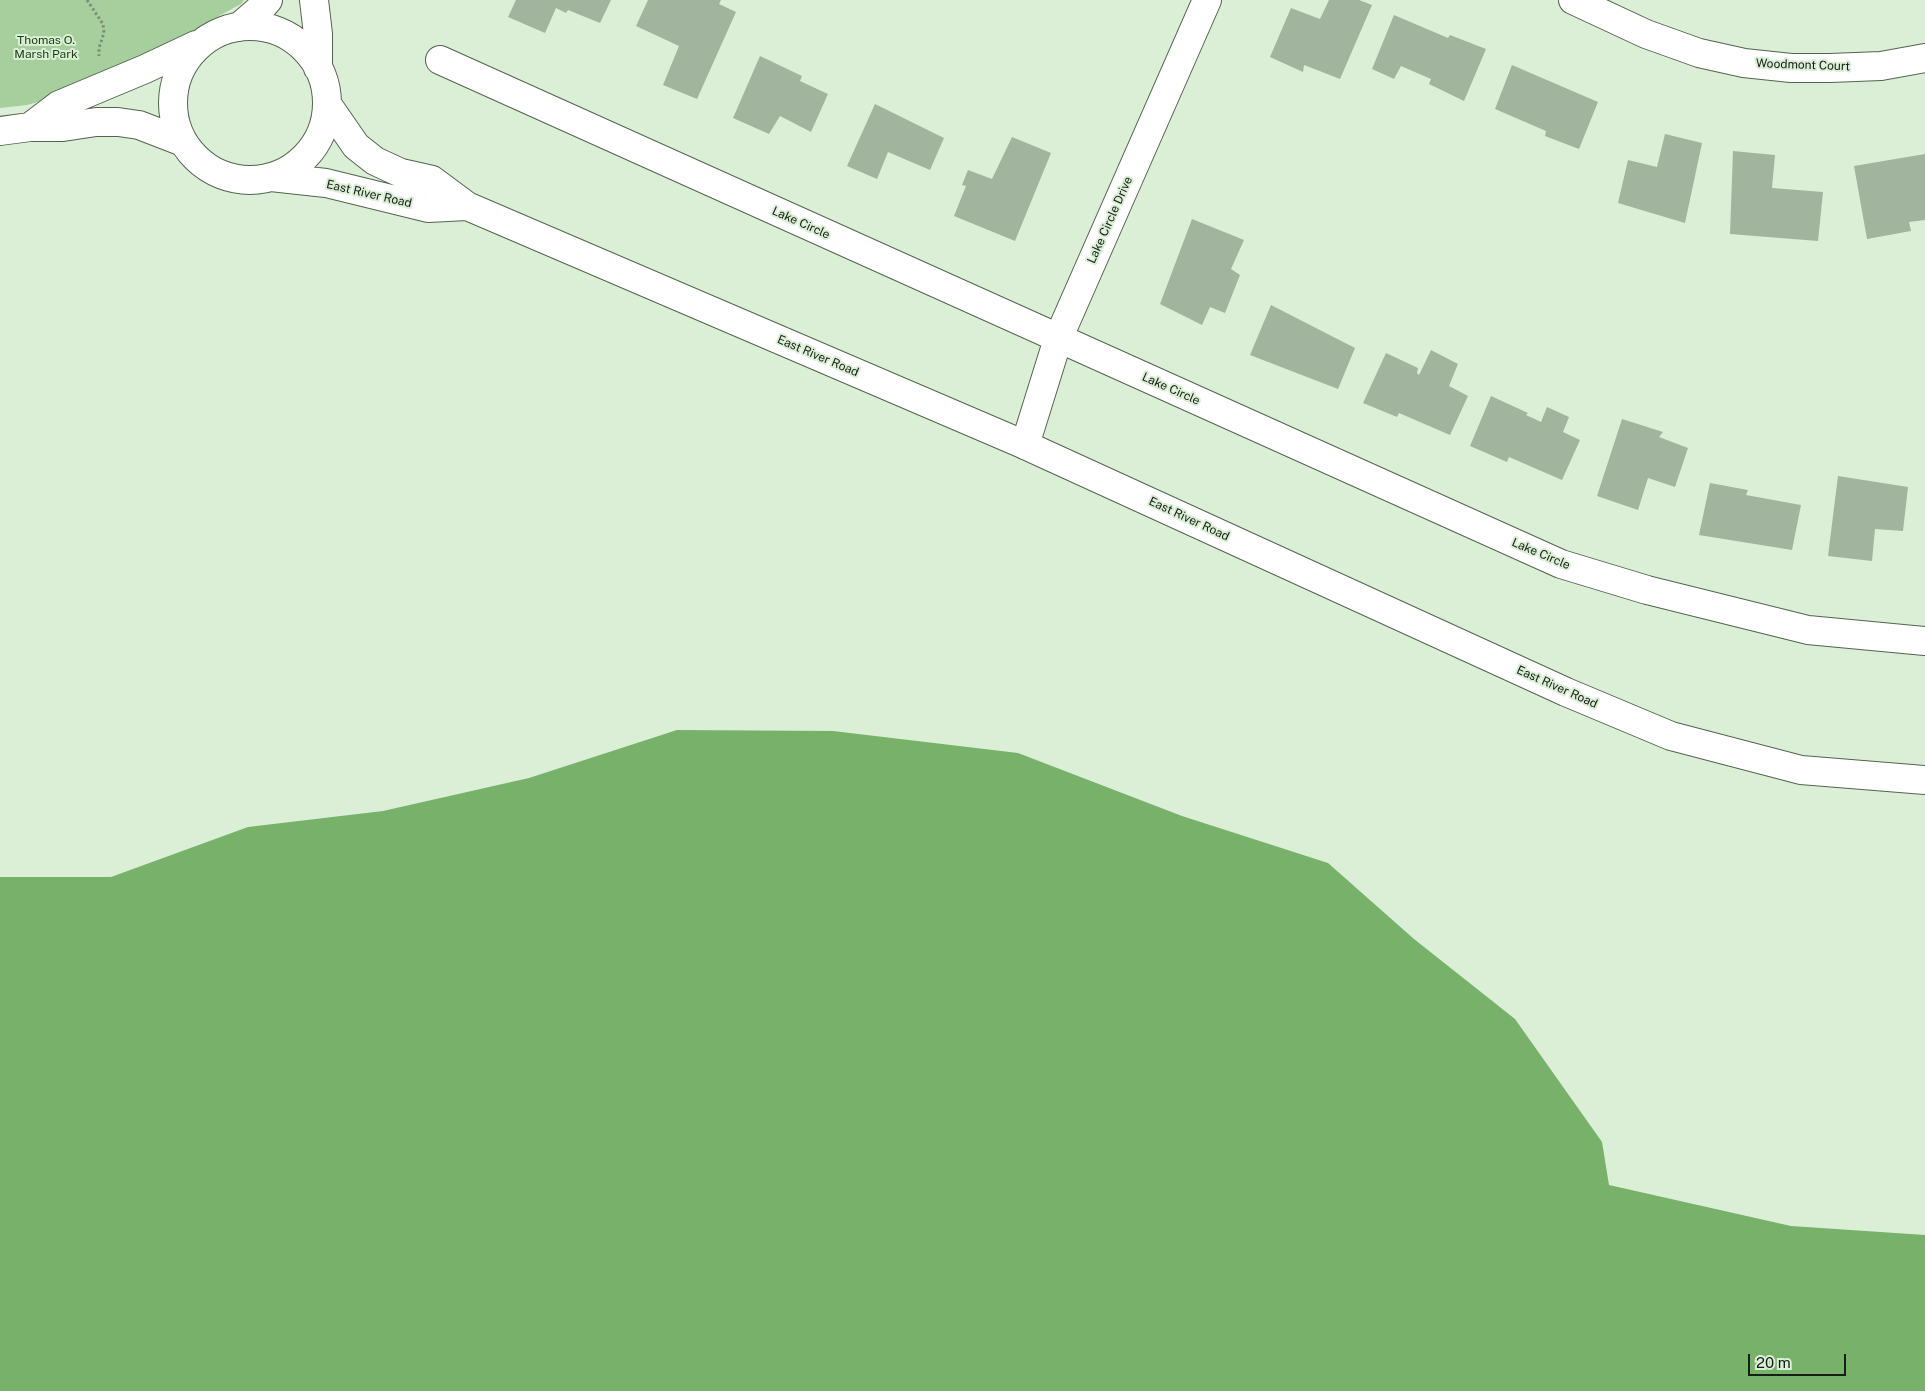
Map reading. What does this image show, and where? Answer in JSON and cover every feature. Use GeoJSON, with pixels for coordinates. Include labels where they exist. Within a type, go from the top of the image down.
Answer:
{"type":"FeatureCollection","features":[{"type":"Feature","properties":{"kind":"street"},"geometry":{"type":"LineString","coordinates":[[239,27],[268,0]]}},
{"type":"Feature","properties":{"kind":"street"},"geometry":{"type":"LineString","coordinates":[[314,0],[318,34],[318,68]]}},
{"type":"Feature","properties":{"kind":"street","name":"Lake Circle Drive"},"geometry":{"type":"LineString","coordinates":[[1025,444],[1058,338],[1207,0]]}},
{"type":"Feature","properties":{"kind":"street","name":"Woodmont Court"},"geometry":{"type":"LineString","coordinates":[[1573,0],[1646,34],[1699,53],[1744,63],[1791,68],[1830,68],[1881,66],[1925,58]]}},
{"type":"Feature","properties":{"kind":"street"},"geometry":{"type":"LineString","coordinates":[[30,127],[59,105],[145,69],[199,44],[222,30],[247,25],[274,29],[296,40],[313,58],[324,80],[327,104],[322,128],[311,150],[293,167],[271,177],[247,180],[222,176],[200,162],[183,142],[173,116],[173,90],[182,65],[199,44]]}},
{"type":"Feature","properties":{"kind":"street","name":"Lake Circle"},"geometry":{"type":"LineString","coordinates":[[440,60],[1561,564],[1647,590],[1808,630],[1925,641]]}},
{"type":"Feature","properties":{"kind":"street","name":"East River Road"},"geometry":{"type":"LineString","coordinates":[[327,104],[356,146],[375,161],[401,173],[432,180],[467,206],[1025,444],[1566,692],[1671,736],[1801,770],[1925,780]]}},
{"type":"Feature","properties":{"kind":"street"},"geometry":{"type":"LineString","coordinates":[[0,131],[30,127],[118,122],[139,124],[183,142]]}},
{"type":"Feature","properties":{"kind":"street","name":"East River Road"},"geometry":{"type":"LineString","coordinates":[[271,177],[326,183],[428,208],[467,206]]}},
{"type":"Feature","properties":{"kind":"path"},"geometry":{"type":"LineString","coordinates":[[87,0],[103,24],[104,33],[99,48],[99,58]]}},
{"type":"Feature","properties":{"kind":"green space","name":"Thomas O. Marsh Park"},"geometry":{"type":"Polygon","coordinates":[[[0,0],[244,0],[241,4],[204,24],[174,46],[82,80],[52,98],[27,105],[0,108],[0,0]]]}},
{"type":"Feature","properties":{"kind":"shaded area"},"geometry":{"type":"Polygon","coordinates":[[[677,730],[833,731],[1018,753],[1182,816],[1328,863],[1414,939],[1515,1019],[1602,1142],[1609,1185],[1791,1226],[1925,1235],[1925,1391],[0,1391],[0,877],[111,877],[248,827],[383,811],[529,778],[677,730]]]}},
{"type":"Feature","properties":{"kind":"building"},"geometry":{"type":"Polygon","coordinates":[[[516,0],[611,0],[600,23],[568,10],[566,13],[556,8],[545,33],[508,17],[516,0]]]}},
{"type":"Feature","properties":{"kind":"building"},"geometry":{"type":"Polygon","coordinates":[[[648,0],[721,0],[719,4],[736,12],[697,99],[663,85],[679,46],[636,26],[648,0]]]}},
{"type":"Feature","properties":{"kind":"building"},"geometry":{"type":"Polygon","coordinates":[[[1329,0],[1359,0],[1372,5],[1340,79],[1304,65],[1303,72],[1270,57],[1291,8],[1320,19],[1329,0]]]}},
{"type":"Feature","properties":{"kind":"building"},"geometry":{"type":"Polygon","coordinates":[[[1394,15],[1448,38],[1450,35],[1486,49],[1464,101],[1429,84],[1431,79],[1401,66],[1394,79],[1372,69],[1394,15]]]}},
{"type":"Feature","properties":{"kind":"building"},"geometry":{"type":"Polygon","coordinates":[[[760,56],[802,76],[800,81],[828,94],[811,132],[780,116],[769,134],[733,118],[760,56]]]}},
{"type":"Feature","properties":{"kind":"building"},"geometry":{"type":"Polygon","coordinates":[[[1512,65],[1598,102],[1579,149],[1545,136],[1546,131],[1495,109],[1512,65]]]}},
{"type":"Feature","properties":{"kind":"building"},"geometry":{"type":"Polygon","coordinates":[[[875,104],[944,138],[930,170],[888,152],[877,179],[847,166],[875,104]]]}},
{"type":"Feature","properties":{"kind":"building"},"geometry":{"type":"Polygon","coordinates":[[[1665,134],[1702,143],[1685,223],[1618,203],[1628,160],[1657,167],[1665,134]]]}},
{"type":"Feature","properties":{"kind":"building"},"geometry":{"type":"Polygon","coordinates":[[[1012,137],[1051,153],[1015,241],[954,216],[966,186],[962,185],[968,170],[992,179],[1012,137]]]}},
{"type":"Feature","properties":{"kind":"building"},"geometry":{"type":"Polygon","coordinates":[[[1733,151],[1775,155],[1772,188],[1823,192],[1818,241],[1730,234],[1733,151]]]}},
{"type":"Feature","properties":{"kind":"building"},"geometry":{"type":"Polygon","coordinates":[[[1925,154],[1925,220],[1909,222],[1911,231],[1867,239],[1854,166],[1925,154]]]}},
{"type":"Feature","properties":{"kind":"building"},"geometry":{"type":"Polygon","coordinates":[[[1192,219],[1244,240],[1231,269],[1240,275],[1225,313],[1210,307],[1202,325],[1160,304],[1192,219]]]}},
{"type":"Feature","properties":{"kind":"building"},"geometry":{"type":"Polygon","coordinates":[[[1271,305],[1355,348],[1338,389],[1250,355],[1271,305]]]}},
{"type":"Feature","properties":{"kind":"building"},"geometry":{"type":"Polygon","coordinates":[[[1431,350],[1458,364],[1449,386],[1468,396],[1450,435],[1399,413],[1397,417],[1363,403],[1386,353],[1418,368],[1417,373],[1419,375],[1431,350]]]}},
{"type":"Feature","properties":{"kind":"building"},"geometry":{"type":"Polygon","coordinates":[[[1491,396],[1528,413],[1526,415],[1541,422],[1547,407],[1569,417],[1563,432],[1580,440],[1562,480],[1509,457],[1507,462],[1470,446],[1491,396]]]}},
{"type":"Feature","properties":{"kind":"building"},"geometry":{"type":"Polygon","coordinates":[[[1622,419],[1663,432],[1659,437],[1688,448],[1675,487],[1648,478],[1638,510],[1597,496],[1622,419]]]}},
{"type":"Feature","properties":{"kind":"building"},"geometry":{"type":"Polygon","coordinates":[[[1838,476],[1908,487],[1903,531],[1875,529],[1872,561],[1828,556],[1838,476]]]}},
{"type":"Feature","properties":{"kind":"building"},"geometry":{"type":"Polygon","coordinates":[[[1710,483],[1748,490],[1746,495],[1801,505],[1792,550],[1699,535],[1710,483]]]}}]}
